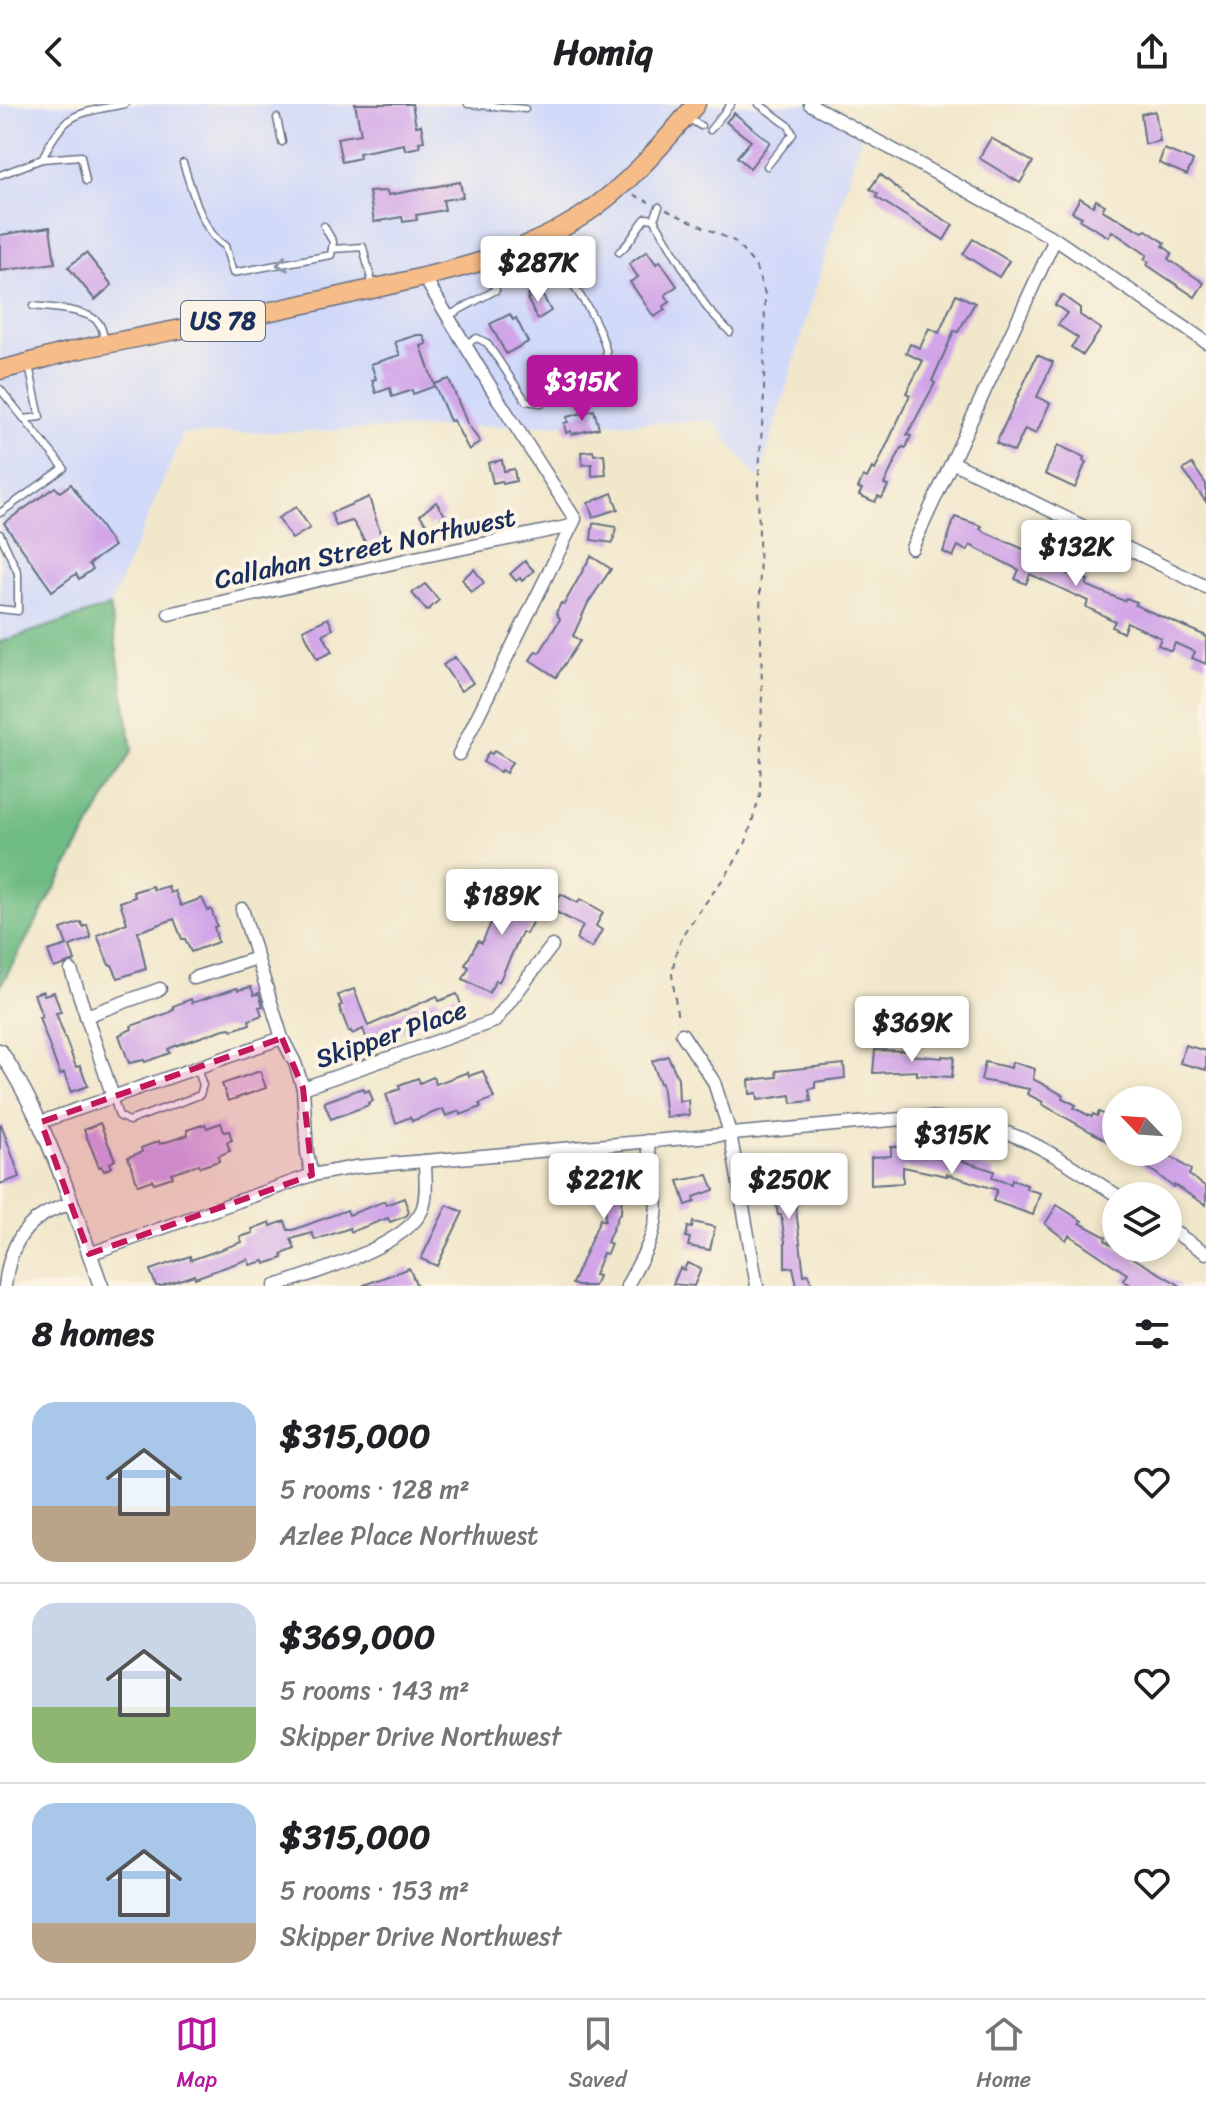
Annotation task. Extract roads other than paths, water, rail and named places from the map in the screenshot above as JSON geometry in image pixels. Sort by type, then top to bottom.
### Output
[{"type":"main road","name":"US 78","points":[[0,360],[106,345],[373,289],[481,261],[540,239],[580,217],[619,188],[694,116]]},
{"type":"main road","name":"US 78","points":[[0,370],[73,351]]},
{"type":"street","points":[[810,104],[1055,239],[1206,342]]},
{"type":"street","points":[[912,548],[1055,239]]},
{"type":"street","points":[[424,277],[575,519],[459,754]]},
{"type":"street","points":[[952,462],[1206,587]]},
{"type":"street","name":"Callahan Street Northwest","points":[[169,614],[571,526]]},
{"type":"street","name":"Skipper Place","points":[[242,909],[282,1038],[303,1088],[307,1153],[312,1175]]},
{"type":"street","name":"Skipper Place","points":[[303,1088],[495,1021],[552,946]]},
{"type":"street","points":[[194,978],[257,958]]},
{"type":"street","points":[[71,970],[113,1097]]},
{"type":"street","points":[[86,1016],[160,989]]},
{"type":"street","points":[[682,1034],[714,1082],[730,1133],[757,1286]]},
{"type":"street","points":[[41,1122],[282,1038]]},
{"type":"street","points":[[0,1051],[41,1122],[101,1286]]},
{"type":"street","points":[[89,1254],[312,1175],[356,1167],[925,1117],[963,1120],[1025,1138],[1102,1186]]},
{"type":"street","points":[[627,1286],[653,1233],[656,1217],[657,1201],[647,1141]]},
{"type":"street","points":[[275,1286],[314,1274],[391,1241],[413,1224],[423,1208],[425,1161]]},
{"type":"street","points":[[5,1286],[16,1244],[25,1229],[52,1208],[71,1204]]},
{"type":"street","points":[[1182,1237],[1206,1253]]},
{"type":"lane","points":[[42,159],[55,133],[78,113],[125,104]]},
{"type":"lane","points":[[469,104],[525,109]]},
{"type":"lane","points":[[710,130],[731,104]]},
{"type":"lane","points":[[759,104],[789,126],[793,134],[767,166]]},
{"type":"lane","points":[[277,118],[282,142]]},
{"type":"lane","points":[[0,175],[42,159],[81,156],[86,181]]},
{"type":"lane","points":[[183,163],[214,240],[225,246],[233,273],[363,247],[373,289]]},
{"type":"lane","points":[[654,219],[659,207]]},
{"type":"lane","points":[[619,252],[631,243],[634,232],[646,218],[654,219]]},
{"type":"lane","points":[[654,219],[707,308],[730,332]]},
{"type":"lane","points":[[324,226],[333,242],[331,252]]},
{"type":"lane","points":[[465,344],[477,338],[487,343],[526,401],[532,403],[541,403],[599,379],[607,352],[590,314],[540,239]]},
{"type":"lane","points":[[448,316],[496,290],[481,261]]},
{"type":"lane","points":[[33,306],[95,318],[106,345]]},
{"type":"lane","points":[[24,419],[40,417],[28,364]]},
{"type":"lane","points":[[0,389],[64,468],[0,513]]},
{"type":"lane","points":[[0,534],[18,573],[18,611],[0,609]]},
{"type":"lane","points":[[113,1097],[119,1116],[129,1121],[200,1095],[203,1085],[197,1068]]}]
